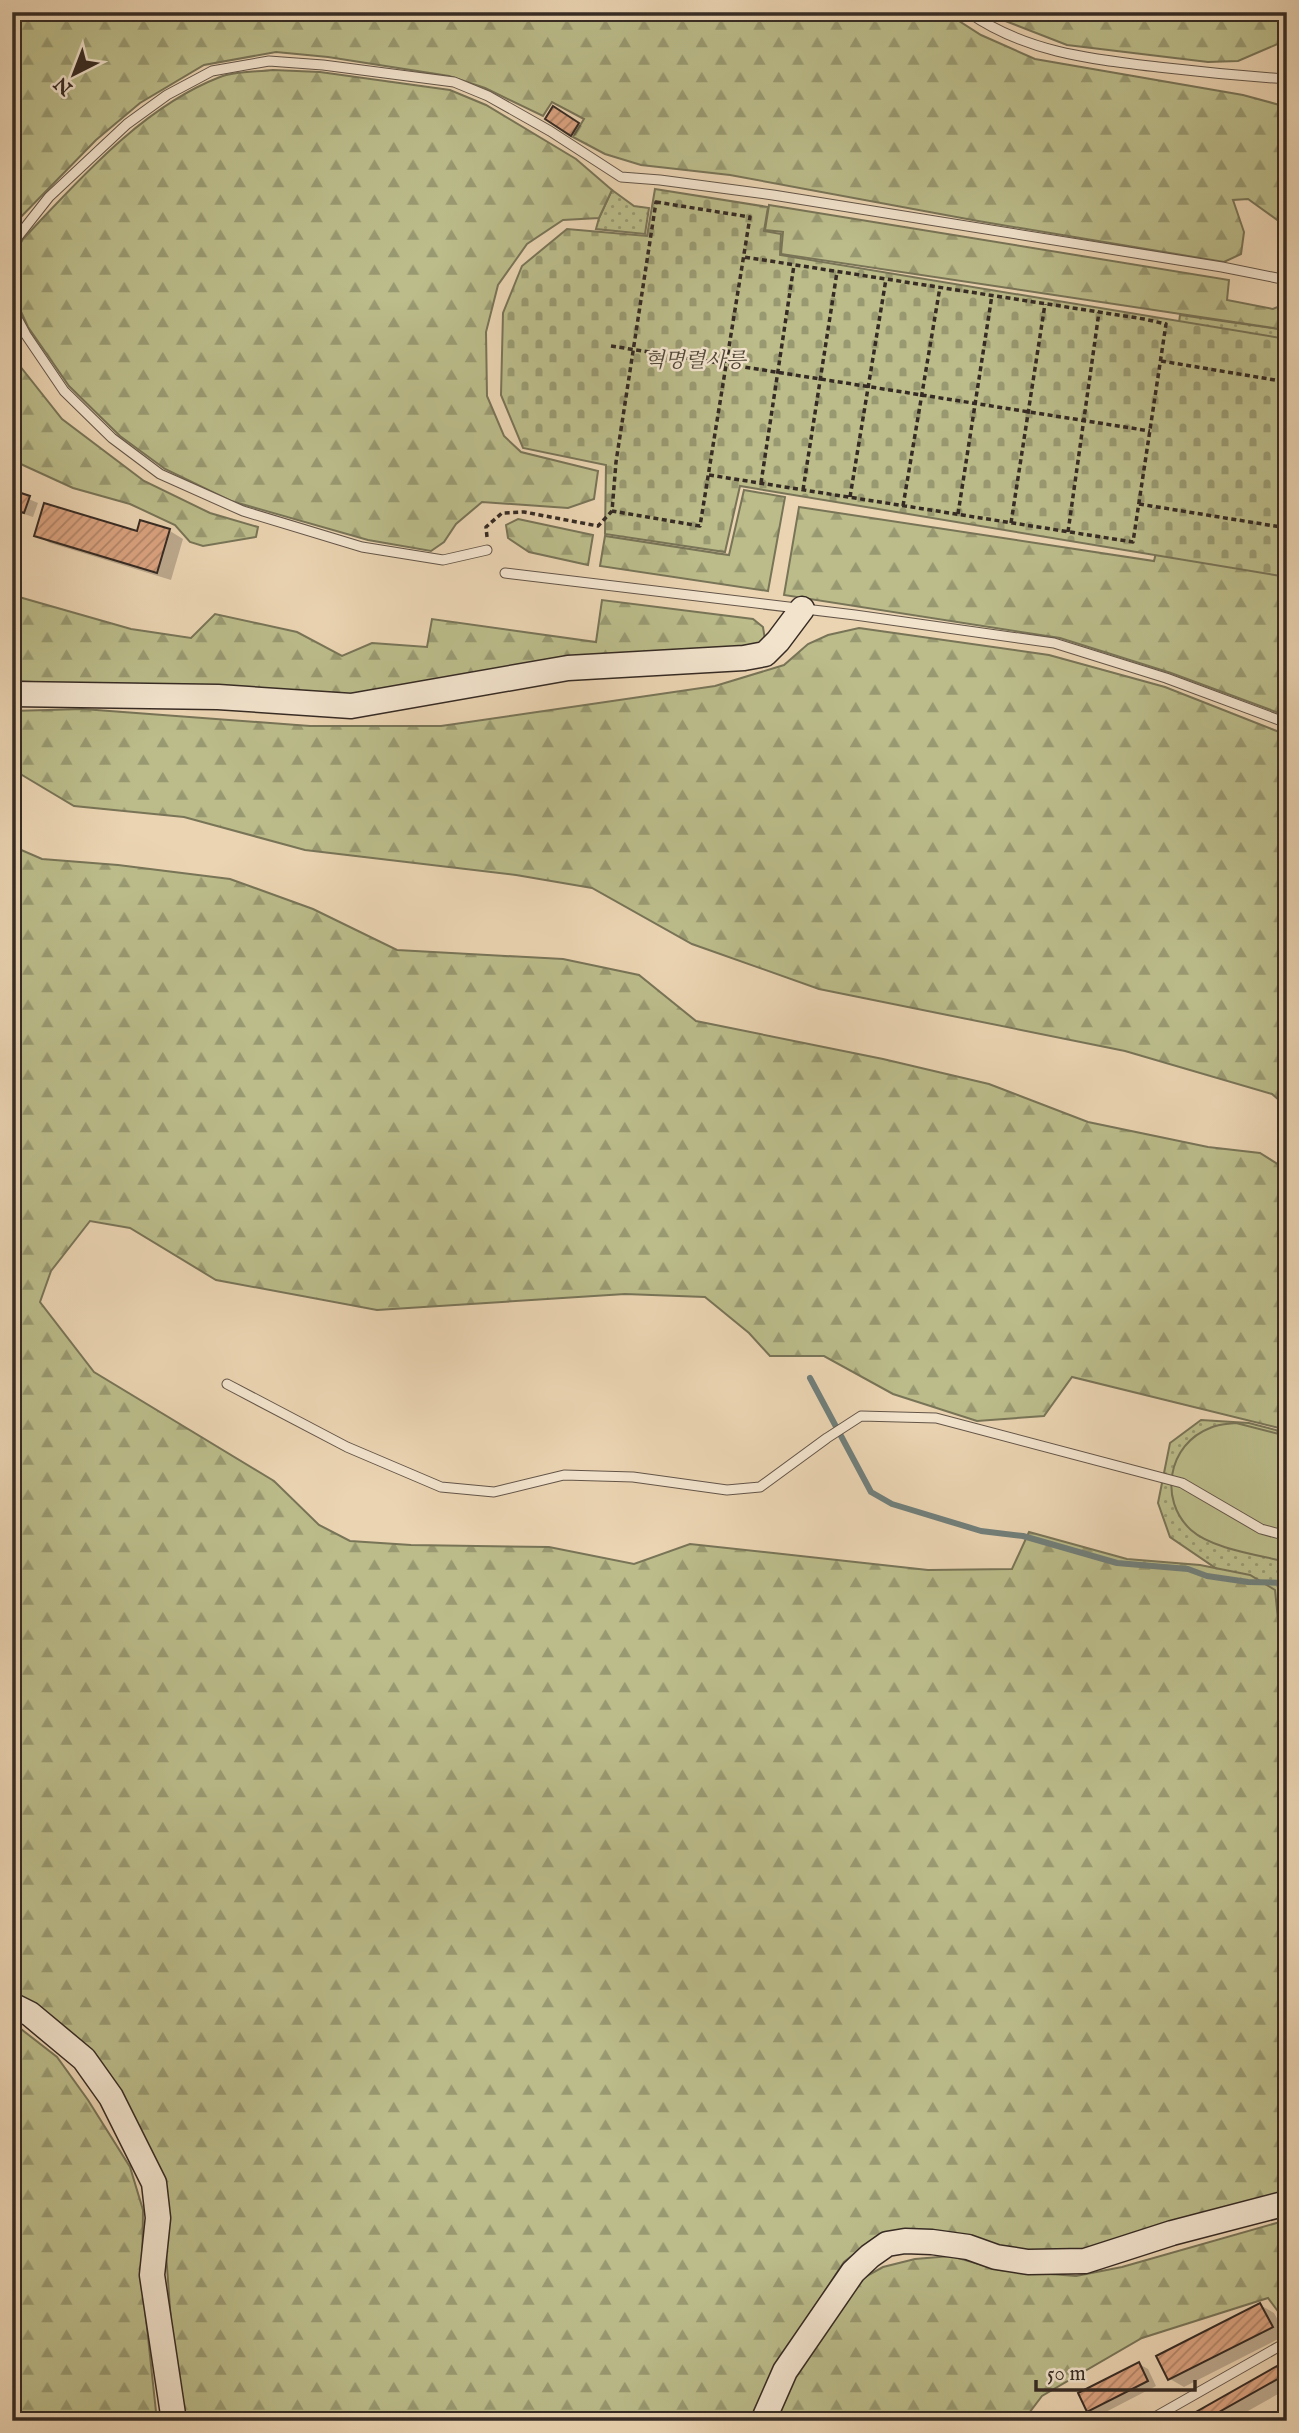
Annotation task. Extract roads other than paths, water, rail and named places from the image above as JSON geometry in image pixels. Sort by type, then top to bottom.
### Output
[{"type":"street","points":[[12,694],[218,697],[351,706],[568,668],[744,658],[765,654],[778,642],[802,609]]},
{"type":"street","points":[[12,2005],[30,2014],[84,2059],[111,2097],[155,2183],[158,2218],[152,2276],[174,2421]]},
{"type":"street","points":[[763,2421],[785,2371],[853,2272],[887,2244],[905,2241],[932,2242],[968,2247],[996,2257],[1028,2262],[1085,2262],[1172,2233],[1287,2203]]},
{"type":"lane","points":[[968,12],[1026,44],[1075,57],[1287,79]]},
{"type":"lane","points":[[12,244],[49,197],[127,124],[167,95],[212,71],[269,61],[323,65],[454,82],[488,96],[551,131],[621,177],[787,197],[1222,267],[1287,280]]},
{"type":"lane","points":[[12,309],[26,335],[64,391],[112,438],[160,474],[243,511],[362,547],[443,560],[487,550]]},
{"type":"lane","points":[[505,573],[1054,643],[1166,678],[1287,723]]},
{"type":"lane","points":[[227,1384],[347,1447],[441,1487],[494,1492],[564,1475],[633,1477],[727,1490],[760,1487],[861,1416],[936,1419],[1182,1483],[1261,1529],[1287,1536]]},
{"type":"lane","points":[[1148,2421],[1287,2342]]},
{"type":"waterway","points":[[810,1378],[871,1492],[892,1504],[981,1531],[1023,1536],[1117,1563],[1188,1569],[1207,1576],[1248,1582],[1287,1583]]},
{"type":"park label","name":"혁명렬사릉","points":[[695,361]]}]
